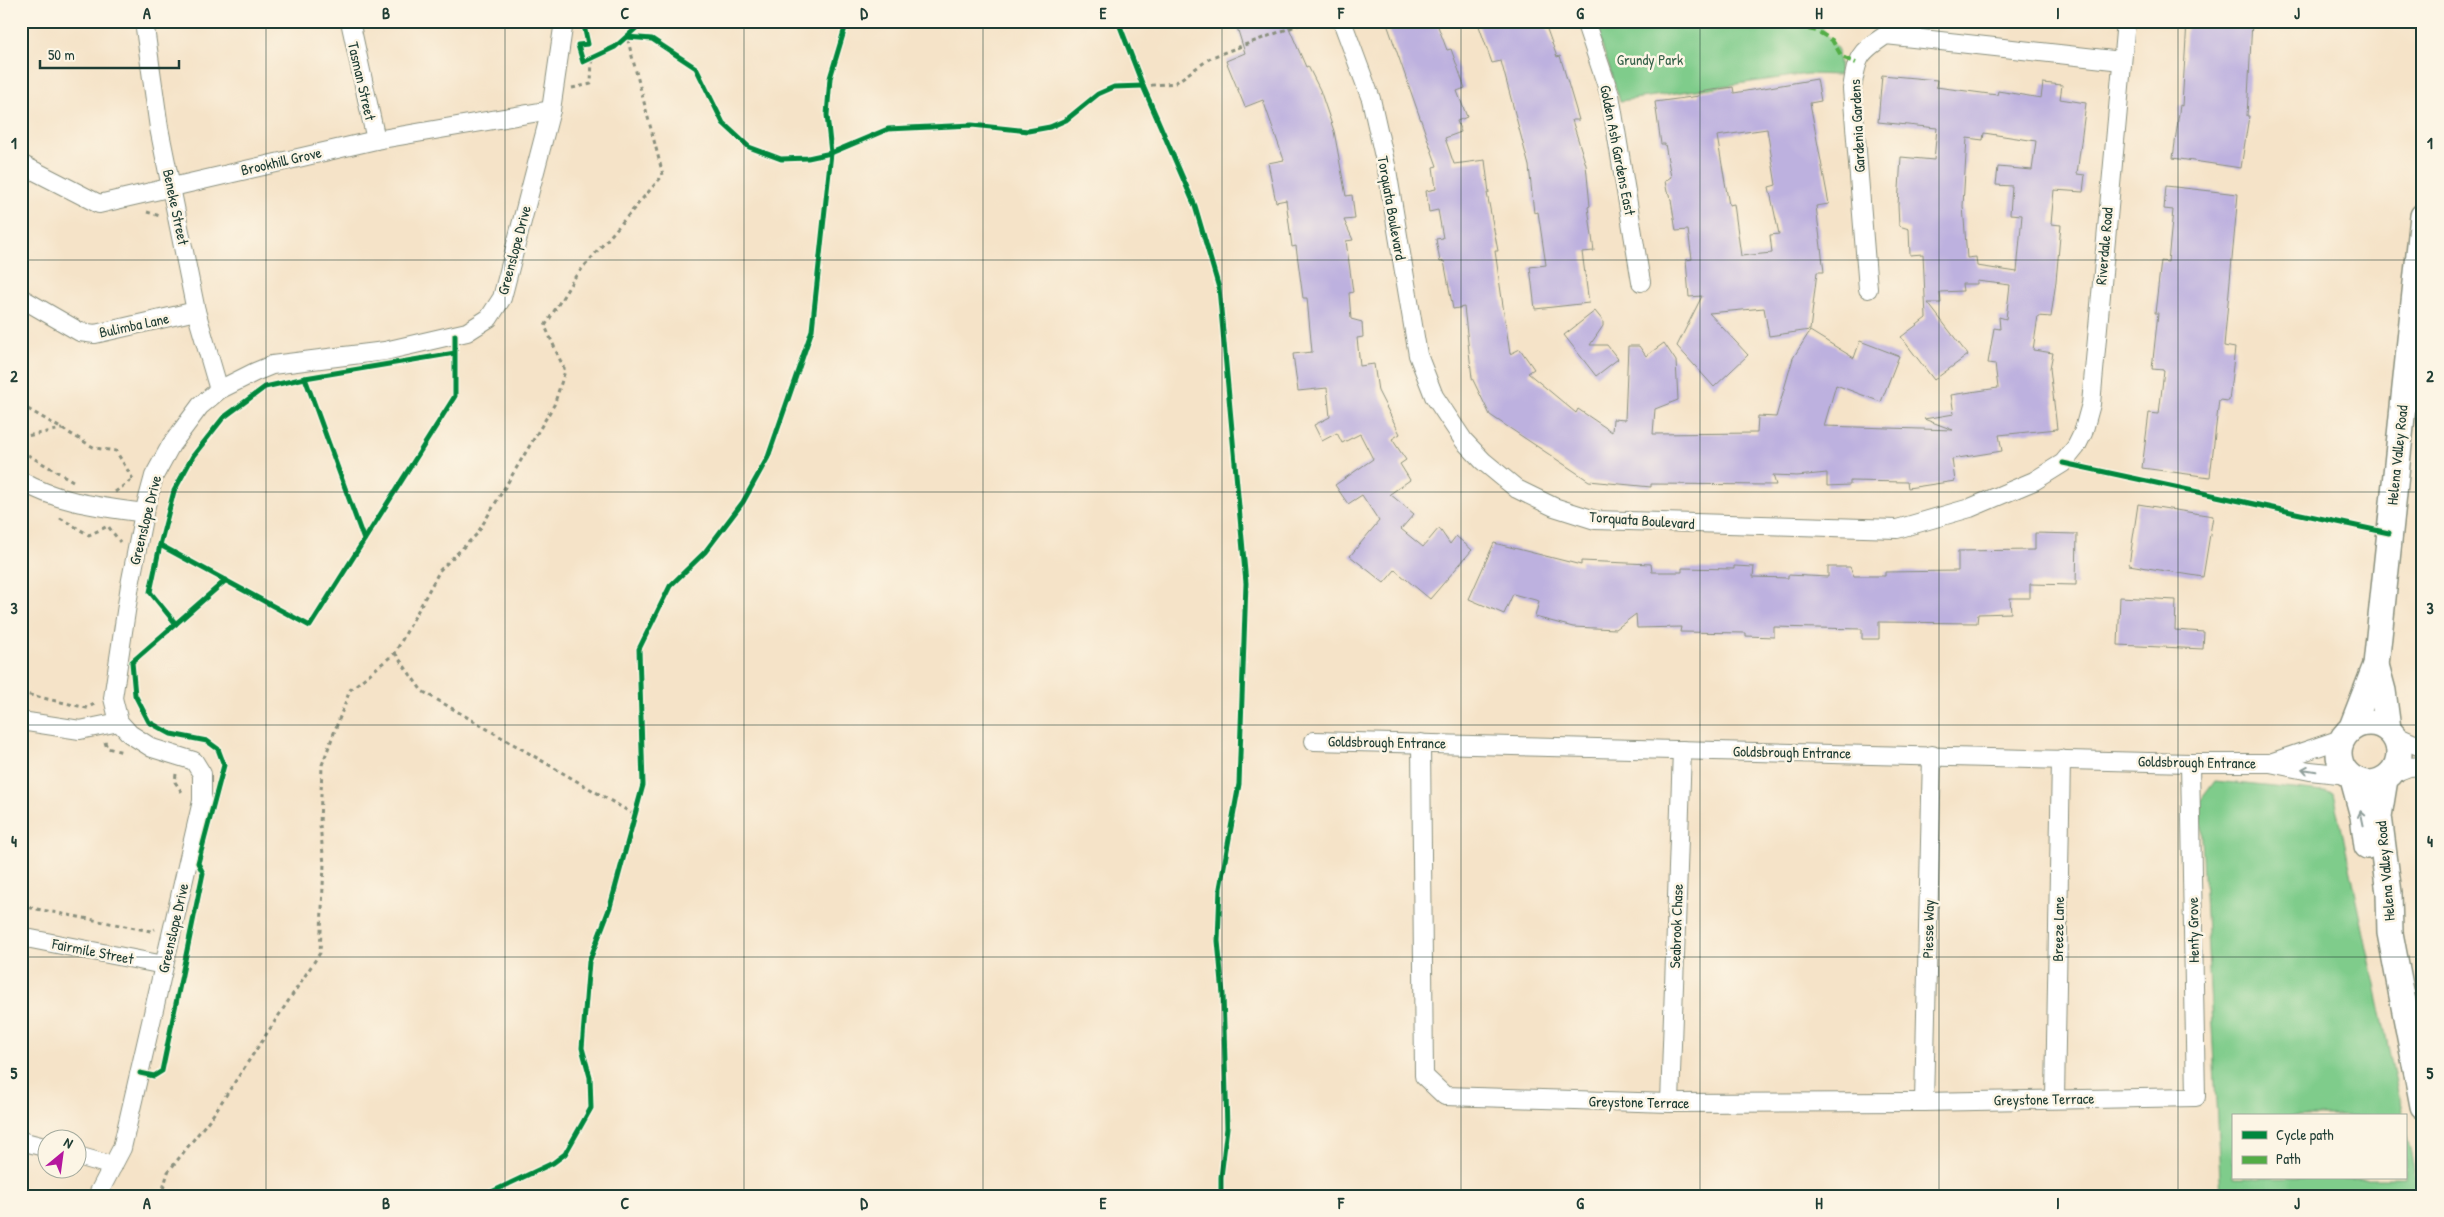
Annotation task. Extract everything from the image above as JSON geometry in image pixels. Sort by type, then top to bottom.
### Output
[{"type":"street","name":"Beneke Street","points":[[144,21],[159,128],[196,311],[219,390]]},
{"type":"street","name":"Tasman Street","points":[[350,21],[376,140]]},
{"type":"street","name":"Greenslope Drive","points":[[97,1196],[122,1148],[135,1099],[202,801],[202,774],[194,761],[152,748],[130,734],[119,722],[113,698],[130,584],[144,513],[154,476],[171,446],[200,406],[219,390],[272,365],[385,351],[467,332],[489,318],[502,298],[551,110],[564,21]]},
{"type":"street","name":"Torquata Boulevard","points":[[1342,21],[1371,99],[1387,170],[1418,355],[1434,396],[1464,441],[1483,461],[1517,489],[1554,507],[1595,520],[1897,529],[1970,508],[2034,481],[2063,463]]},
{"type":"street","name":"Golden Ash Gardens East","points":[[1584,21],[1610,95],[1641,282]]},
{"type":"street","name":"Riverdale Road","points":[[2063,463],[2076,447],[2083,433],[2091,404],[2126,21]]},
{"type":"street","name":"Gardenia Gardens","points":[[1868,289],[1852,89],[1856,64],[1865,48],[1886,35],[2122,61]]},
{"type":"street","name":"Brookhill Grove","points":[[21,164],[98,204],[376,140],[551,110]]},
{"type":"street","name":"Helena Valley Road","points":[[2346,733],[2376,665],[2423,216]]},
{"type":"street","name":"Bulimba Lane","points":[[21,298],[80,332],[95,334],[196,311]]},
{"type":"street","points":[[21,481],[57,497],[79,504],[144,513]]},
{"type":"street","name":"Helena Valley Road","points":[[2376,665],[2391,732]]},
{"type":"street","points":[[21,721],[80,730],[119,722]]},
{"type":"street","points":[[2423,748],[2370,722],[2346,733],[2339,758],[2350,777],[2369,783],[2409,767],[2423,766]]},
{"type":"street","points":[[2388,777],[2396,768],[2400,751],[2391,732]]},
{"type":"street","name":"Goldsbrough Entrance","points":[[2270,763],[2346,733]]},
{"type":"street","name":"Goldsbrough Entrance","points":[[1314,741],[1932,755],[2190,763],[2270,763],[2350,777]]},
{"type":"street","name":"Greystone Terrace","points":[[1421,743],[1424,1076],[1445,1096],[1670,1103],[1924,1102],[2055,1098],[2196,1097]]},
{"type":"street","name":"Seabrook Chase","points":[[1670,1103],[1682,750]]},
{"type":"street","name":"Piesse Way","points":[[1924,1102],[1932,755]]},
{"type":"street","name":"Breeze Lane","points":[[2055,1098],[2060,759]]},
{"type":"street","name":"Henty Grove","points":[[2190,763],[2196,1097]]},
{"type":"street","name":"Helena Valley Road","points":[[2350,777],[2363,816],[2376,898],[2390,933]]},
{"type":"street","name":"Helena Valley Road","points":[[2388,777],[2380,816],[2389,893],[2390,933],[2423,1106]]},
{"type":"street","name":"Fairmile Street","points":[[21,937],[164,965]]},
{"type":"street","points":[[21,1141],[38,1145]]},
{"type":"street","points":[[88,1159],[113,1166]]},
{"type":"path","points":[[1140,86],[1175,83],[1212,57],[1310,21]]},
{"type":"path","points":[[621,42],[633,32]]},
{"type":"path","points":[[627,37],[635,38]]},
{"type":"path","points":[[162,1196],[168,1172],[213,1115],[320,953],[324,864],[320,825],[322,765],[350,690],[395,653],[440,570],[476,534],[554,405],[565,371],[545,326],[575,277],[663,175],[627,37]]},
{"type":"path","points":[[583,62],[600,54]]},
{"type":"path","points":[[1140,77],[1140,86],[1147,95]]},
{"type":"path","points":[[142,193],[146,212],[163,217]]},
{"type":"path","points":[[21,405],[95,448],[116,451],[142,493],[149,495]]},
{"type":"path","points":[[21,437],[63,429]]},
{"type":"path","points":[[21,451],[79,485]]},
{"type":"path","points":[[108,496],[133,480],[138,472]]},
{"type":"path","points":[[55,515],[89,535],[108,526],[125,548]]},
{"type":"path","points":[[395,653],[422,691],[635,815]]},
{"type":"path","points":[[21,693],[87,708],[103,699]]},
{"type":"path","points":[[92,705],[107,748],[125,752]]},
{"type":"path","points":[[177,769],[175,782],[188,802]]},
{"type":"path","points":[[633,824],[637,808]]},
{"type":"path","points":[[21,906],[151,931],[158,928]]},
{"type":"green space","name":"Grundy Park","points":[[1594,21],[1817,21],[1838,50],[1840,75],[1807,74],[1620,101]]},
{"type":"green space","points":[[2215,781],[2334,793],[2403,1114],[2232,1114],[2232,1180],[2406,1180],[2406,1132],[2420,1196],[2221,1196],[2200,801]]},
{"type":"building","points":[[1235,21],[1286,21],[1306,67],[1308,66],[1320,90],[1334,131],[1346,196],[1352,195],[1355,219],[1344,220],[1353,240],[1346,241],[1353,292],[1349,293],[1351,319],[1362,322],[1363,337],[1357,338],[1360,366],[1374,364],[1378,391],[1400,434],[1392,439],[1406,460],[1400,464],[1410,480],[1390,494],[1414,514],[1401,529],[1423,547],[1439,528],[1450,544],[1456,536],[1472,550],[1430,599],[1395,570],[1384,583],[1350,556],[1379,521],[1362,495],[1348,504],[1335,485],[1373,459],[1360,434],[1342,443],[1337,433],[1322,441],[1314,425],[1330,417],[1327,388],[1298,391],[1293,354],[1312,352],[1307,298],[1303,298],[1296,246],[1292,247],[1286,200],[1276,202],[1268,163],[1284,160],[1263,100],[1245,107],[1226,61],[1245,53]]},
{"type":"building","points":[[1386,21],[1436,21],[1447,50],[1451,49],[1465,88],[1457,91],[1467,117],[1457,121],[1461,132],[1445,138],[1454,164],[1485,160],[1489,193],[1487,193],[1498,251],[1495,251],[1510,354],[1520,349],[1534,369],[1528,373],[1576,413],[1578,409],[1612,432],[1613,419],[1625,420],[1628,346],[1639,346],[1646,356],[1664,343],[1676,361],[1678,400],[1655,409],[1653,434],[1757,433],[1758,416],[1776,417],[1793,358],[1810,331],[1854,358],[1860,341],[1899,356],[1881,402],[1836,385],[1824,426],[1953,430],[1924,419],[1954,414],[1951,395],[1998,388],[1995,364],[1988,363],[1994,328],[2000,329],[1999,317],[2006,319],[2010,285],[1977,281],[1977,284],[1962,284],[1963,291],[1940,292],[1941,303],[1928,303],[1968,355],[1934,380],[1901,337],[1926,318],[1923,254],[1910,255],[1909,229],[1899,226],[1898,205],[1901,157],[1934,160],[1937,128],[1878,122],[1882,75],[1937,80],[1936,87],[1997,95],[1998,91],[2041,98],[2043,83],[2062,85],[2060,99],[2086,103],[2077,174],[2085,175],[2083,192],[2054,190],[2051,224],[2061,225],[2056,281],[2051,317],[2038,316],[2033,350],[2053,353],[2050,368],[2057,429],[1999,435],[2002,451],[1952,459],[1955,481],[1908,488],[1907,482],[1850,481],[1850,485],[1827,486],[1827,473],[1797,476],[1773,475],[1776,485],[1651,484],[1651,487],[1589,481],[1490,415],[1472,378],[1464,307],[1453,309],[1444,261],[1440,262],[1436,239],[1443,238],[1438,210],[1429,212],[1426,191],[1436,189],[1433,167],[1437,166]],"holes":[[[1984,133],[2036,141],[2032,170],[1998,167],[1996,185],[2012,186],[2010,214],[2022,215],[2017,272],[1977,266],[1976,257],[1967,258],[1963,206],[1967,138],[1983,140]]]},
{"type":"building","points":[[1492,21],[1544,21],[1557,57],[1560,56],[1579,120],[1572,120],[1586,165],[1590,206],[1588,207],[1594,251],[1582,252],[1589,303],[1535,309],[1530,267],[1546,265],[1538,212],[1534,213],[1529,166],[1501,61],[1492,63],[1479,26]]},
{"type":"building","points":[[2187,21],[2252,21],[2247,116],[2249,116],[2241,168],[2173,158],[2180,105],[2182,106]]},
{"type":"building","points":[[1817,79],[1821,101],[1810,103],[1829,204],[1816,206],[1824,272],[1817,272],[1810,330],[1769,336],[1764,308],[1709,313],[1748,355],[1714,387],[1677,346],[1702,296],[1689,297],[1686,260],[1692,259],[1688,230],[1676,231],[1670,194],[1667,192],[1665,181],[1671,177],[1665,144],[1661,144],[1655,102],[1699,96],[1698,92],[1733,87],[1734,93]],"holes":[[[1767,129],[1776,185],[1769,187],[1779,234],[1770,235],[1772,253],[1741,256],[1734,204],[1729,205],[1717,136]]]},
{"type":"building","points":[[2166,186],[2238,194],[2224,346],[2235,348],[2229,401],[2219,400],[2210,477],[2142,468],[2149,413],[2159,414],[2164,370],[2152,369],[2158,313],[2155,313],[2161,261],[2168,262],[2173,210],[2164,209]]},
{"type":"building","points":[[1595,311],[1603,321],[1603,326],[1590,345],[1607,345],[1618,359],[1596,376],[1564,335]]},
{"type":"building","points":[[2138,504],[2213,516],[2203,577],[2129,565]]},
{"type":"building","points":[[2035,533],[2077,534],[2076,585],[2030,584],[2030,598],[2010,598],[2011,613],[1978,614],[1977,623],[1879,622],[1879,639],[1862,639],[1862,629],[1774,627],[1774,637],[1746,636],[1746,633],[1680,632],[1681,627],[1637,628],[1636,614],[1616,629],[1573,627],[1535,617],[1539,601],[1513,594],[1504,614],[1469,599],[1494,543],[1581,565],[1581,561],[1651,564],[1652,572],[1682,572],[1682,568],[1734,569],[1734,566],[1754,567],[1753,577],[1788,578],[1788,575],[1828,577],[1828,567],[1850,567],[1854,576],[1885,576],[1885,572],[1958,571],[1958,551],[2035,550]]},
{"type":"building","points":[[2120,597],[2176,600],[2175,630],[2204,632],[2203,649],[2118,645]]},
{"type":"marked path","points":[[1773,21],[1817,31],[1832,40],[1842,57],[1856,63]]},
{"type":"cycle path","points":[[583,21],[588,44],[578,45],[583,62],[615,47],[644,21]]},
{"type":"cycle path","points":[[483,1196],[553,1163],[565,1154],[591,1108],[590,1077],[582,1048],[589,962],[610,907],[643,785],[639,649],[670,586],[705,552],[743,502],[768,457],[812,330],[831,153],[827,115],[830,78],[847,21]]},
{"type":"cycle path","points":[[1118,21],[1143,86],[1195,206],[1219,288],[1246,583],[1239,784],[1220,888],[1218,941],[1223,994],[1227,1128],[1221,1177],[1221,1196]]},
{"type":"cycle path","points":[[627,37],[652,39],[696,68],[723,123],[749,147],[781,159],[808,158],[831,153],[888,129],[972,125],[1028,131],[1050,127],[1066,120],[1098,94],[1114,87],[1143,86]]},
{"type":"cycle path","points":[[455,335],[455,396],[310,626],[160,545],[174,491],[193,456],[223,418],[265,387],[305,378],[455,353]]},
{"type":"cycle path","points":[[305,378],[364,540]]},
{"type":"cycle path","points":[[2063,463],[2389,533]]},
{"type":"cycle path","points":[[160,545],[150,592],[176,624]]},
{"type":"cycle path","points":[[140,1073],[154,1076],[162,1071],[203,873],[198,863],[224,765],[218,749],[207,741],[171,734],[149,722],[135,695],[132,662],[226,580]]}]
